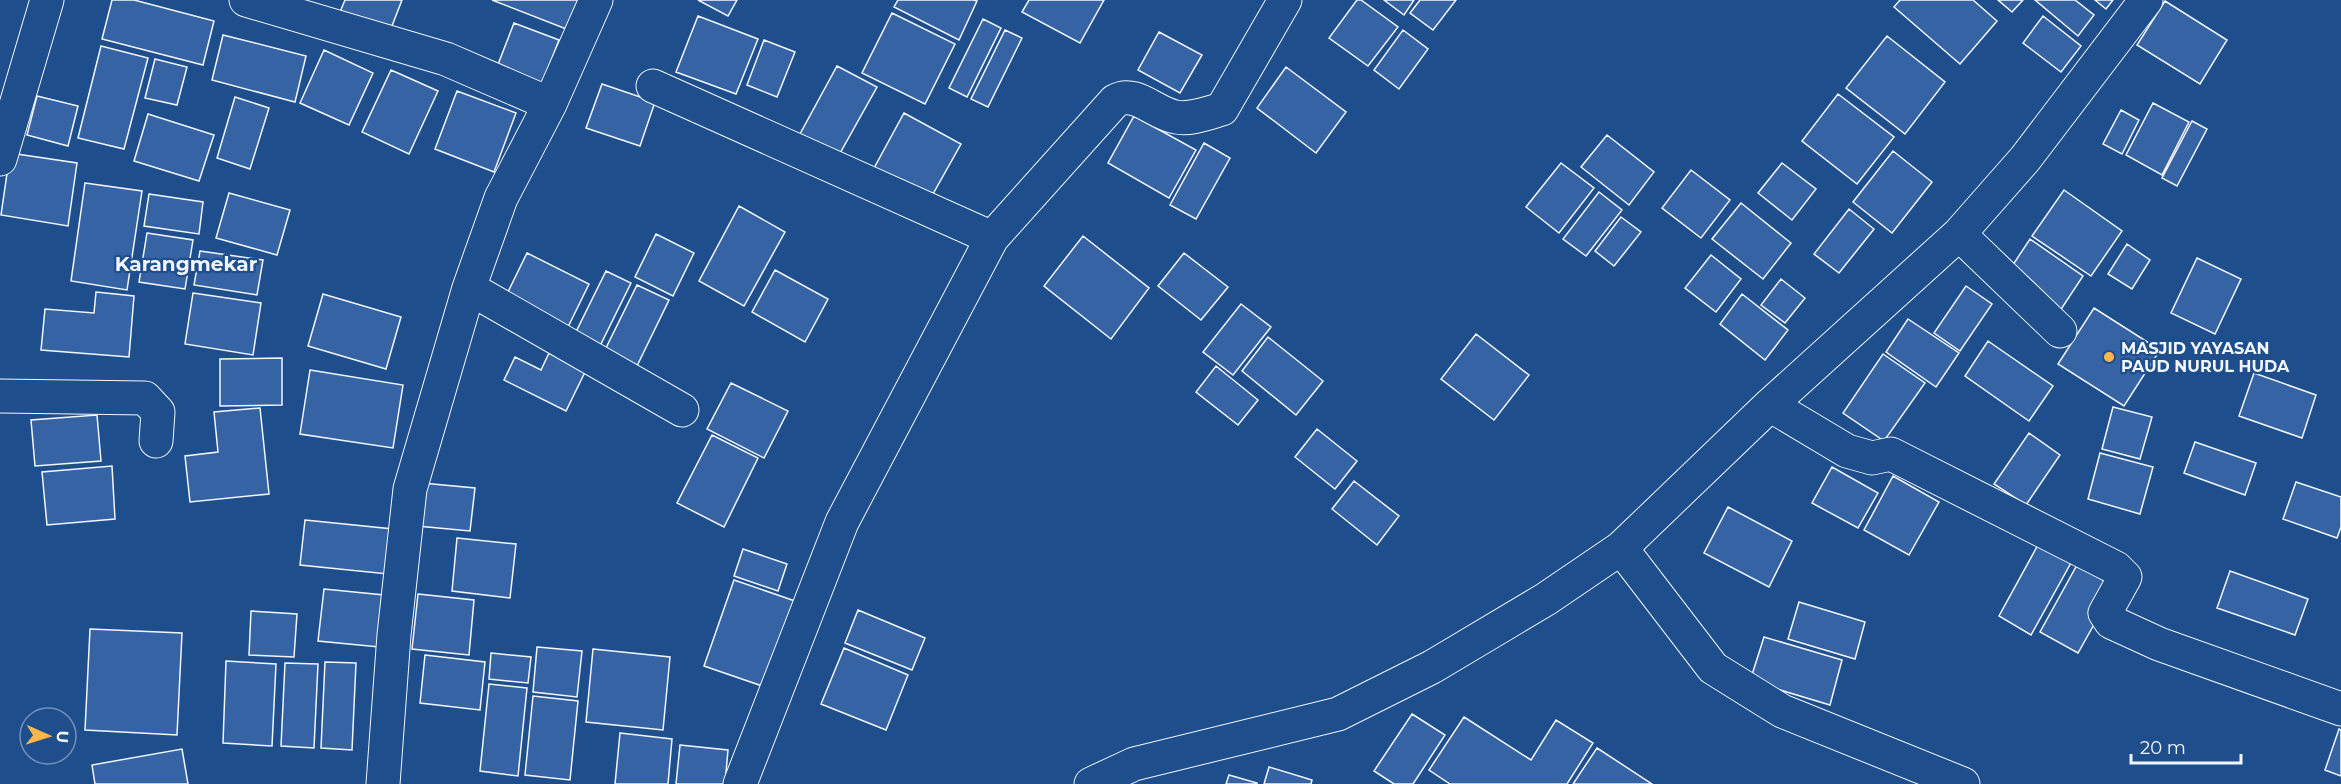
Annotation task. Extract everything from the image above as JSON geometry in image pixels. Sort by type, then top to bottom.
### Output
[{"type":"street","points":[[0,159],[47,0]]},
{"type":"street","points":[[246,0],[446,59],[550,104]]},
{"type":"street","points":[[383,784],[388,741],[394,635],[410,489],[469,288],[501,198],[550,104],[596,0]]},
{"type":"street","points":[[740,784],[842,522],[992,238],[1115,101],[1121,98],[1132,98],[1175,117],[1202,115],[1222,109],[1285,0]]},
{"type":"street","points":[[1091,784],[1134,764],[1338,714],[1432,667],[1546,599],[1621,548],[1770,405],[1959,234],[2025,159],[2146,0]]},
{"type":"street","points":[[653,86],[992,238]]},
{"type":"street","points":[[1959,234],[2060,331]]},
{"type":"street","points":[[469,288],[682,410]]},
{"type":"street","points":[[0,396],[145,398],[158,412],[156,441]]},
{"type":"street","points":[[1770,405],[1846,451],[1872,458],[1891,454],[2116,567],[2125,576],[2106,613],[2110,622],[2159,644],[2341,709]]},
{"type":"street","points":[[1621,548],[1713,668],[1782,711],[1963,784]]},
{"type":"building","points":[[112,0],[134,0],[214,21],[203,65],[102,39]]},
{"type":"building","points":[[345,0],[402,0],[390,31],[340,12]]},
{"type":"building","points":[[492,0],[587,0],[574,32]]},
{"type":"building","points":[[698,0],[737,0],[728,16]]},
{"type":"building","points":[[898,0],[977,1],[959,40],[894,7]]},
{"type":"building","points":[[1029,0],[1104,0],[1080,43],[1022,12]]},
{"type":"building","points":[[1357,0],[1361,0],[1398,27],[1368,66],[1329,38]]},
{"type":"building","points":[[1384,0],[1414,0],[1404,15]]},
{"type":"building","points":[[1420,0],[1456,0],[1433,30],[1410,13]]},
{"type":"building","points":[[1900,0],[1973,0],[1997,21],[1960,64],[1894,7]]},
{"type":"building","points":[[1998,0],[2023,0],[2012,12]]},
{"type":"building","points":[[2035,0],[2075,0],[2094,15],[2078,36]]},
{"type":"building","points":[[2095,0],[2113,0],[2106,9]]},
{"type":"building","points":[[2165,1],[2227,40],[2200,84],[2137,45]]},
{"type":"building","points":[[892,13],[955,44],[925,104],[862,73]]},
{"type":"building","points":[[698,16],[758,39],[736,94],[676,72]]},
{"type":"building","points":[[2043,16],[2081,46],[2061,72],[2023,43]]},
{"type":"building","points":[[983,19],[1001,28],[967,97],[949,88]]},
{"type":"building","points":[[514,23],[559,40],[542,84],[497,67]]},
{"type":"building","points":[[1005,30],[1022,38],[988,107],[971,99]]},
{"type":"building","points":[[1403,30],[1428,49],[1399,89],[1374,70]]},
{"type":"building","points":[[1159,32],[1202,55],[1180,93],[1138,70]]},
{"type":"building","points":[[223,35],[306,56],[295,102],[212,80]]},
{"type":"building","points":[[1887,36],[1945,82],[1905,134],[1846,88]]},
{"type":"building","points":[[764,40],[795,52],[777,97],[747,85]]},
{"type":"building","points":[[101,46],[148,58],[124,149],[78,138]]},
{"type":"building","points":[[324,50],[373,73],[349,125],[300,103]]},
{"type":"building","points":[[155,59],[187,67],[177,105],[145,98]]},
{"type":"building","points":[[837,66],[877,87],[839,155],[800,134]]},
{"type":"building","points":[[1286,67],[1346,112],[1316,153],[1257,108]]},
{"type":"building","points":[[391,70],[438,91],[409,154],[362,132]]},
{"type":"building","points":[[602,84],[655,102],[640,146],[586,128]]},
{"type":"building","points":[[457,91],[516,113],[494,172],[435,149]]},
{"type":"building","points":[[1838,94],[1894,137],[1857,184],[1802,141]]},
{"type":"building","points":[[37,96],[78,106],[68,146],[27,135]]},
{"type":"building","points":[[235,97],[269,108],[250,169],[217,158]]},
{"type":"building","points":[[2153,103],[2189,122],[2162,175],[2126,155]]},
{"type":"building","points":[[2121,110],[2139,120],[2122,154],[2103,144]]},
{"type":"building","points":[[904,113],[961,144],[929,201],[873,170]]},
{"type":"building","points":[[148,114],[214,135],[199,181],[134,161]]},
{"type":"building","points":[[1134,116],[1196,150],[1169,198],[1108,163]]},
{"type":"building","points":[[2192,121],[2207,129],[2177,186],[2162,178]]},
{"type":"building","points":[[1607,135],[1654,172],[1629,205],[1581,167]]},
{"type":"building","points":[[1204,143],[1230,158],[1196,219],[1170,205]]},
{"type":"building","points":[[1893,151],[1932,182],[1892,233],[1853,202]]},
{"type":"building","points":[[10,153],[77,163],[68,226],[1,215]]},
{"type":"building","points":[[1561,163],[1594,188],[1559,233],[1526,207]]},
{"type":"building","points":[[1782,163],[1816,189],[1792,220],[1758,193]]},
{"type":"building","points":[[1691,170],[1730,200],[1701,238],[1662,208]]},
{"type":"building","points":[[85,183],[142,191],[127,290],[71,281]]},
{"type":"building","points":[[2064,190],[2122,231],[2091,276],[2032,236]]},
{"type":"building","points":[[1599,192],[1622,210],[1586,256],[1563,239]]},
{"type":"building","points":[[229,193],[290,210],[277,255],[216,238]]},
{"type":"building","points":[[149,194],[203,202],[199,234],[144,226]]},
{"type":"building","points":[[1741,203],[1791,243],[1763,279],[1712,239]]},
{"type":"building","points":[[739,206],[785,232],[744,306],[699,281]]},
{"type":"building","points":[[1849,209],[1874,229],[1839,273],[1814,254]]},
{"type":"building","points":[[1621,217],[1641,232],[1614,266],[1595,251]]},
{"type":"building","points":[[147,233],[193,240],[185,289],[139,282]]},
{"type":"building","points":[[656,234],[694,253],[673,296],[635,277]]},
{"type":"building","points":[[1083,236],[1149,288],[1111,339],[1044,286]]},
{"type":"building","points":[[2030,239],[2083,276],[2052,323],[1999,286]]},
{"type":"building","points":[[2127,244],[2150,260],[2132,289],[2108,274]]},
{"type":"building","points":[[200,251],[263,260],[257,295],[194,285]]},
{"type":"building","points":[[527,253],[589,284],[568,327],[506,296]]},
{"type":"building","points":[[1184,253],[1228,287],[1201,320],[1158,286]]},
{"type":"building","points":[[1711,255],[1741,279],[1716,312],[1685,288]]},
{"type":"building","points":[[2197,258],[2241,279],[2215,334],[2171,313]]},
{"type":"building","points":[[775,270],[828,299],[805,342],[752,312]]},
{"type":"building","points":[[606,271],[631,283],[596,354],[571,342]]},
{"type":"building","points":[[1781,279],[1805,298],[1785,323],[1761,305]]},
{"type":"building","points":[[637,285],[669,300],[635,370],[603,354]]},
{"type":"building","points":[[1966,286],[1992,304],[1960,351],[1934,333]]},
{"type":"building","points":[[96,292],[134,296],[129,357],[41,350],[45,309],[94,313]]},
{"type":"building","points":[[193,293],[261,303],[253,355],[185,344]]},
{"type":"building","points":[[323,294],[401,317],[386,369],[308,346]]},
{"type":"building","points":[[1742,294],[1788,330],[1765,360],[1720,324]]},
{"type":"building","points":[[1241,304],[1271,327],[1233,375],[1203,352]]},
{"type":"building","name":"MASJID YAYASAN PAUD NURUL HUDA","points":[[2094,308],[2160,350],[2124,406],[2058,364]]},
{"type":"building","points":[[1908,319],[1959,353],[1936,387],[1886,352]]},
{"type":"building","points":[[1476,334],[1529,375],[1494,420],[1441,379]]},
{"type":"building","points":[[1268,337],[1323,381],[1296,415],[1242,371]]},
{"type":"building","points":[[1988,341],[2053,386],[2029,421],[1965,376]]},
{"type":"building","points":[[549,353],[585,372],[566,411],[504,380],[515,357],[541,370]]},
{"type":"building","points":[[1883,354],[1925,383],[1884,441],[1843,413]]},
{"type":"building","points":[[282,358],[282,405],[220,406],[220,359]]},
{"type":"building","points":[[1216,366],[1258,400],[1238,425],[1196,392]]},
{"type":"building","points":[[310,370],[403,385],[393,448],[300,434]]},
{"type":"building","points":[[2254,373],[2316,395],[2302,438],[2239,416]]},
{"type":"building","points":[[731,383],[788,411],[764,458],[707,429]]},
{"type":"building","points":[[2113,407],[2152,417],[2140,459],[2102,449]]},
{"type":"building","points":[[260,408],[269,494],[190,502],[185,456],[218,452],[214,412]]},
{"type":"building","points":[[97,415],[101,461],[35,466],[31,420]]},
{"type":"building","points":[[1317,429],[1357,461],[1335,489],[1295,457]]},
{"type":"building","points":[[2029,433],[2060,455],[2026,505],[1994,484]]},
{"type":"building","points":[[712,435],[758,458],[724,527],[677,503]]},
{"type":"building","points":[[2195,442],[2256,463],[2245,495],[2184,473]]},
{"type":"building","points":[[2100,453],[2153,467],[2140,514],[2088,499]]},
{"type":"building","points":[[112,466],[115,519],[47,525],[42,472]]},
{"type":"building","points":[[1832,467],[1878,493],[1858,528],[1812,503]]},
{"type":"building","points":[[1893,476],[1939,502],[1909,555],[1864,530]]},
{"type":"building","points":[[1354,481],[1399,516],[1377,545],[1332,509]]},
{"type":"building","points":[[2296,482],[2341,497],[2341,527],[2337,538],[2283,519]]},
{"type":"building","points":[[422,483],[475,488],[470,531],[417,526]]},
{"type":"building","points":[[1728,507],[1792,541],[1769,587],[1704,553]]},
{"type":"building","points":[[305,520],[393,529],[388,574],[300,565]]},
{"type":"building","points":[[457,538],[516,544],[510,598],[452,591]]},
{"type":"building","points":[[2039,543],[2072,561],[2031,635],[1999,616]]},
{"type":"building","points":[[743,549],[787,564],[778,591],[734,576]]},
{"type":"building","points":[[2077,565],[2115,587],[2078,653],[2040,632]]},
{"type":"building","points":[[2230,571],[2308,599],[2295,635],[2217,608]]},
{"type":"building","points":[[734,580],[795,601],[765,687],[704,666]]},
{"type":"building","points":[[324,589],[384,595],[379,647],[318,641]]},
{"type":"building","points":[[418,594],[474,600],[469,655],[412,649]]},
{"type":"building","points":[[1799,602],[1865,622],[1855,659],[1788,639]]},
{"type":"building","points":[[858,610],[925,638],[912,670],[845,643]]},
{"type":"building","points":[[251,611],[297,614],[294,657],[249,655]]},
{"type":"building","points":[[90,629],[182,633],[177,735],[85,730]]},
{"type":"building","points":[[1764,637],[1842,660],[1830,705],[1750,681]]},
{"type":"building","points":[[537,647],[582,651],[577,697],[533,692]]},
{"type":"building","points":[[844,648],[908,675],[886,730],[821,704]]},
{"type":"building","points":[[593,649],[670,657],[663,730],[586,722]]},
{"type":"building","points":[[491,653],[531,657],[528,683],[489,679]]},
{"type":"building","points":[[425,655],[485,662],[480,710],[420,703]]},
{"type":"building","points":[[226,661],[276,664],[272,746],[223,743]]},
{"type":"building","points":[[325,662],[356,663],[352,750],[321,748]]},
{"type":"building","points":[[285,663],[318,664],[314,748],[281,746]]},
{"type":"building","points":[[489,684],[527,688],[518,776],[480,771]]},
{"type":"building","points":[[533,696],[578,701],[570,780],[525,775]]},
{"type":"building","points":[[1412,714],[1445,735],[1413,784],[1394,784],[1374,771]]},
{"type":"building","points":[[1464,717],[1531,760],[1556,720],[1593,743],[1567,784],[1450,784],[1429,770]]},
{"type":"building","points":[[2339,729],[2341,730],[2341,776],[2325,770]]},
{"type":"building","points":[[620,733],[672,739],[668,784],[615,784]]},
{"type":"building","points":[[680,745],[728,750],[725,784],[676,784]]},
{"type":"building","points":[[1597,748],[1652,784],[1573,784]]},
{"type":"building","points":[[182,749],[188,784],[95,784],[92,765]]},
{"type":"building","points":[[1269,767],[1312,780],[1311,784],[1264,784]]},
{"type":"building","points":[[1229,775],[1257,783],[1257,784],[1226,784]]},
{"type":"place","name":"MASJID YAYASAN PAUD NURUL HUDA","points":[[2109,357]]},
{"type":"district","name":"Karangmekar","points":[[186,264]]}]
